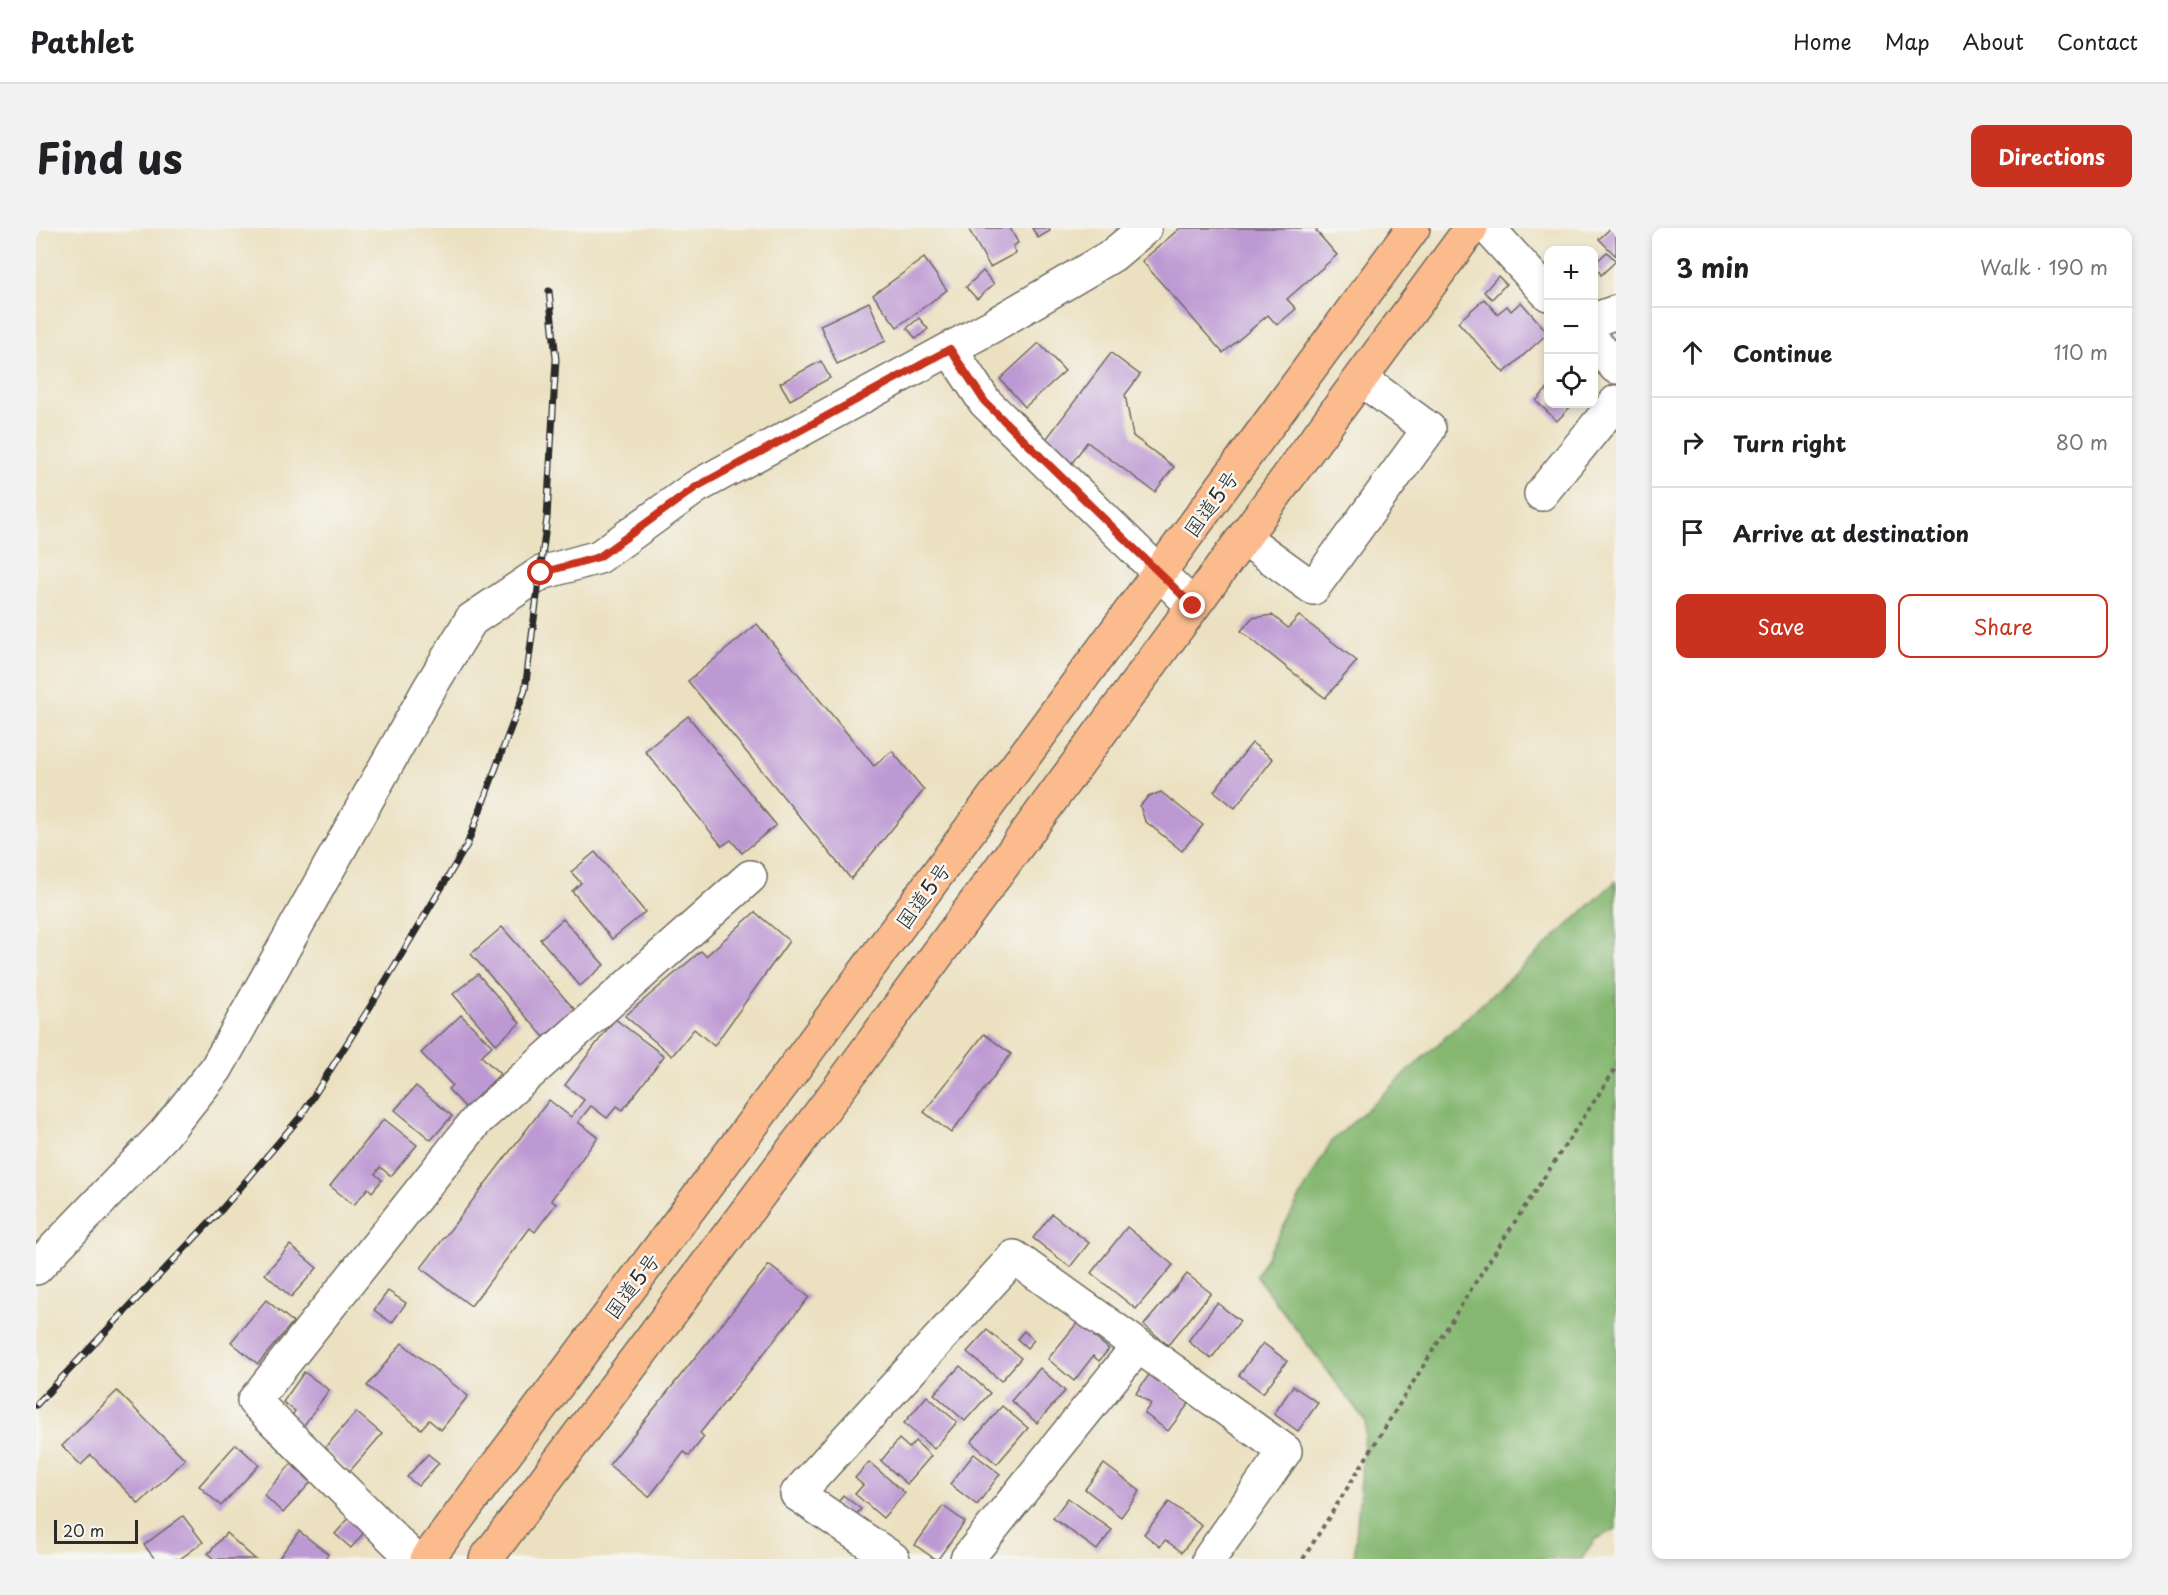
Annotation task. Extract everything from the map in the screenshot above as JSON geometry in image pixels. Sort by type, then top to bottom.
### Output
[{"type":"highway","name":"国道5号","points":[[427,1559],[801,1059],[1413,228]]},
{"type":"highway","points":[[486,1559],[840,1088],[1471,228]]},
{"type":"street","points":[[36,1268],[164,1134],[216,1069],[429,689],[471,620],[541,573],[599,557],[696,487],[950,349],[1113,255],[1145,228]]},
{"type":"street","points":[[1488,228],[1544,290]]},
{"type":"street","points":[[1598,318],[1616,312]]},
{"type":"street","points":[[1598,348],[1616,367]]},
{"type":"street","points":[[950,349],[985,402],[1160,571],[1193,606]]},
{"type":"street","points":[[1244,538],[1313,588],[1320,579],[1429,429],[1360,379]]},
{"type":"street","points":[[1541,494],[1616,402]]},
{"type":"street","points":[[414,1559],[254,1401],[477,1120],[750,877]]},
{"type":"street","points":[[893,1559],[796,1494],[1014,1257],[1286,1450],[1209,1559]]},
{"type":"street","points":[[967,1559],[1138,1346]]},
{"type":"path","points":[[1303,1559],[1480,1275],[1616,1068]]},
{"type":"green space","points":[[1616,881],[1616,1529],[1594,1540],[1582,1559],[1354,1559],[1366,1422],[1256,1276],[1331,1142]]},
{"type":"building","points":[[968,228],[1010,228],[1018,243],[1013,246],[1016,253],[990,267]]},
{"type":"building","points":[[1032,228],[1049,228],[1050,231],[1038,238]]},
{"type":"building","points":[[1180,228],[1320,228],[1316,231],[1337,255],[1287,299],[1296,309],[1277,325],[1268,315],[1223,353],[1142,261]]},
{"type":"building","points":[[1611,228],[1616,228],[1616,256],[1599,239]]},
{"type":"building","points":[[1607,252],[1616,261],[1601,275],[1598,270],[1598,260]]},
{"type":"building","points":[[924,258],[947,290],[897,327],[873,295]]},
{"type":"building","points":[[983,271],[994,284],[977,299],[966,287]]},
{"type":"building","points":[[1498,276],[1506,284],[1492,299],[1484,292]]},
{"type":"building","points":[[1484,299],[1497,314],[1507,306],[1511,311],[1521,302],[1544,328],[1544,337],[1504,373],[1458,322]]},
{"type":"building","points":[[869,302],[886,341],[837,364],[820,325]]},
{"type":"building","points":[[919,318],[928,329],[916,339],[907,328]]},
{"type":"building","points":[[1039,343],[1065,371],[1025,407],[1000,379]]},
{"type":"building","points":[[1111,353],[1140,375],[1125,395],[1133,436],[1174,467],[1155,492],[1087,442],[1072,463],[1044,442]]},
{"type":"building","points":[[821,361],[830,378],[790,400],[780,383]]},
{"type":"building","points":[[1544,392],[1544,408],[1569,408],[1557,421],[1536,401]]},
{"type":"building","points":[[1272,615],[1288,628],[1299,616],[1357,661],[1325,698],[1241,631],[1252,618]]},
{"type":"building","points":[[757,624],[874,766],[892,751],[924,790],[851,879],[688,681]]},
{"type":"building","points":[[688,716],[776,825],[742,853],[731,840],[722,846],[645,751]]},
{"type":"building","points":[[1252,743],[1273,759],[1235,808],[1214,791]]},
{"type":"building","points":[[1161,792],[1203,825],[1182,851],[1145,821],[1140,806],[1148,797]]},
{"type":"building","points":[[595,852],[645,912],[612,939],[572,891],[581,883],[571,872]]},
{"type":"building","points":[[755,912],[789,941],[714,1046],[694,1029],[672,1056],[625,1016],[701,951],[706,956]]},
{"type":"building","points":[[563,919],[604,965],[580,986],[540,939]]},
{"type":"building","points":[[502,927],[575,1010],[544,1037],[471,954]]},
{"type":"building","points":[[478,974],[520,1023],[496,1044],[453,994]]},
{"type":"building","points":[[461,1015],[492,1046],[481,1056],[500,1074],[466,1108],[448,1089],[452,1085],[421,1053]]},
{"type":"building","points":[[615,1019],[664,1056],[623,1110],[617,1106],[607,1118],[591,1106],[578,1122],[598,1137],[551,1200],[556,1204],[535,1232],[530,1228],[471,1306],[421,1268],[549,1100],[571,1117],[584,1100],[565,1085]]},
{"type":"building","points":[[984,1034],[1011,1054],[951,1133],[924,1112]]},
{"type":"building","points":[[416,1086],[452,1116],[431,1140],[395,1110]]},
{"type":"building","points":[[384,1119],[417,1145],[391,1176],[380,1167],[375,1174],[382,1180],[372,1192],[368,1188],[354,1205],[330,1186]]},
{"type":"building","points":[[1052,1214],[1089,1243],[1070,1267],[1033,1238]]},
{"type":"building","points":[[1127,1227],[1173,1265],[1136,1309],[1091,1273]]},
{"type":"building","points":[[290,1245],[317,1268],[291,1297],[265,1274]]},
{"type":"building","points":[[769,1265],[809,1297],[700,1433],[704,1437],[689,1456],[684,1452],[649,1497],[609,1465]]},
{"type":"building","points":[[1187,1274],[1211,1293],[1168,1345],[1144,1325]]},
{"type":"building","points":[[388,1291],[406,1303],[392,1323],[374,1310]]},
{"type":"building","points":[[266,1300],[293,1322],[258,1364],[231,1342]]},
{"type":"building","points":[[1217,1303],[1240,1321],[1211,1359],[1188,1341]]},
{"type":"building","points":[[1082,1317],[1099,1331],[1094,1337],[1109,1349],[1099,1361],[1093,1356],[1074,1381],[1048,1359]]},
{"type":"building","points":[[987,1330],[1021,1358],[1001,1381],[967,1352]]},
{"type":"building","points":[[1024,1331],[1034,1340],[1027,1348],[1017,1339]]},
{"type":"building","points":[[402,1343],[468,1396],[441,1430],[429,1420],[421,1429],[367,1386]]},
{"type":"building","points":[[1263,1343],[1287,1361],[1263,1393],[1239,1375]]},
{"type":"building","points":[[960,1366],[990,1393],[965,1421],[934,1394]]},
{"type":"building","points":[[1040,1368],[1065,1391],[1037,1423],[1011,1401]]},
{"type":"building","points":[[304,1372],[329,1390],[302,1428],[290,1419],[295,1411],[283,1402]]},
{"type":"building","points":[[1151,1372],[1190,1402],[1168,1431],[1144,1413],[1151,1404],[1136,1393]]},
{"type":"building","points":[[1293,1386],[1318,1403],[1298,1431],[1274,1414]]},
{"type":"building","points":[[117,1391],[185,1459],[139,1504],[91,1455],[81,1465],[62,1446]]},
{"type":"building","points":[[927,1396],[957,1422],[934,1449],[904,1423]]},
{"type":"building","points":[[1002,1406],[1028,1428],[997,1464],[971,1442]]},
{"type":"building","points":[[356,1412],[382,1434],[350,1471],[324,1449]]},
{"type":"building","points":[[899,1439],[909,1448],[915,1441],[931,1456],[907,1484],[881,1461]]},
{"type":"building","points":[[236,1444],[259,1465],[221,1506],[199,1486]]},
{"type":"building","points":[[428,1454],[439,1463],[418,1486],[407,1477]]},
{"type":"building","points":[[974,1454],[1000,1474],[977,1505],[950,1484]]},
{"type":"building","points":[[869,1462],[905,1493],[883,1518],[855,1494],[863,1485],[855,1478]]},
{"type":"building","points":[[291,1464],[311,1482],[283,1513],[264,1495]]},
{"type":"building","points":[[1104,1464],[1140,1491],[1121,1517],[1085,1489]]},
{"type":"building","points":[[843,1495],[861,1509],[854,1517],[837,1504]]},
{"type":"building","points":[[1068,1498],[1112,1530],[1097,1550],[1053,1518]]},
{"type":"building","points":[[1169,1502],[1202,1526],[1182,1552],[1165,1540],[1160,1547],[1144,1534]]},
{"type":"building","points":[[943,1506],[965,1522],[938,1559],[935,1559],[915,1545]]},
{"type":"building","points":[[183,1516],[203,1542],[180,1559],[155,1559],[144,1545]]},
{"type":"building","points":[[350,1517],[366,1530],[351,1548],[335,1534]]},
{"type":"building","points":[[299,1531],[328,1554],[325,1559],[278,1559]]},
{"type":"building","points":[[226,1533],[255,1559],[214,1559],[208,1554]]},
{"type":"railway","points":[[36,1405],[223,1208],[301,1116],[370,1007],[467,845],[525,690],[547,518],[556,359],[549,291]]},
{"type":"route","points":[[541,573],[599,557],[696,487],[950,349],[985,402],[1160,571],[1193,606]]}]
